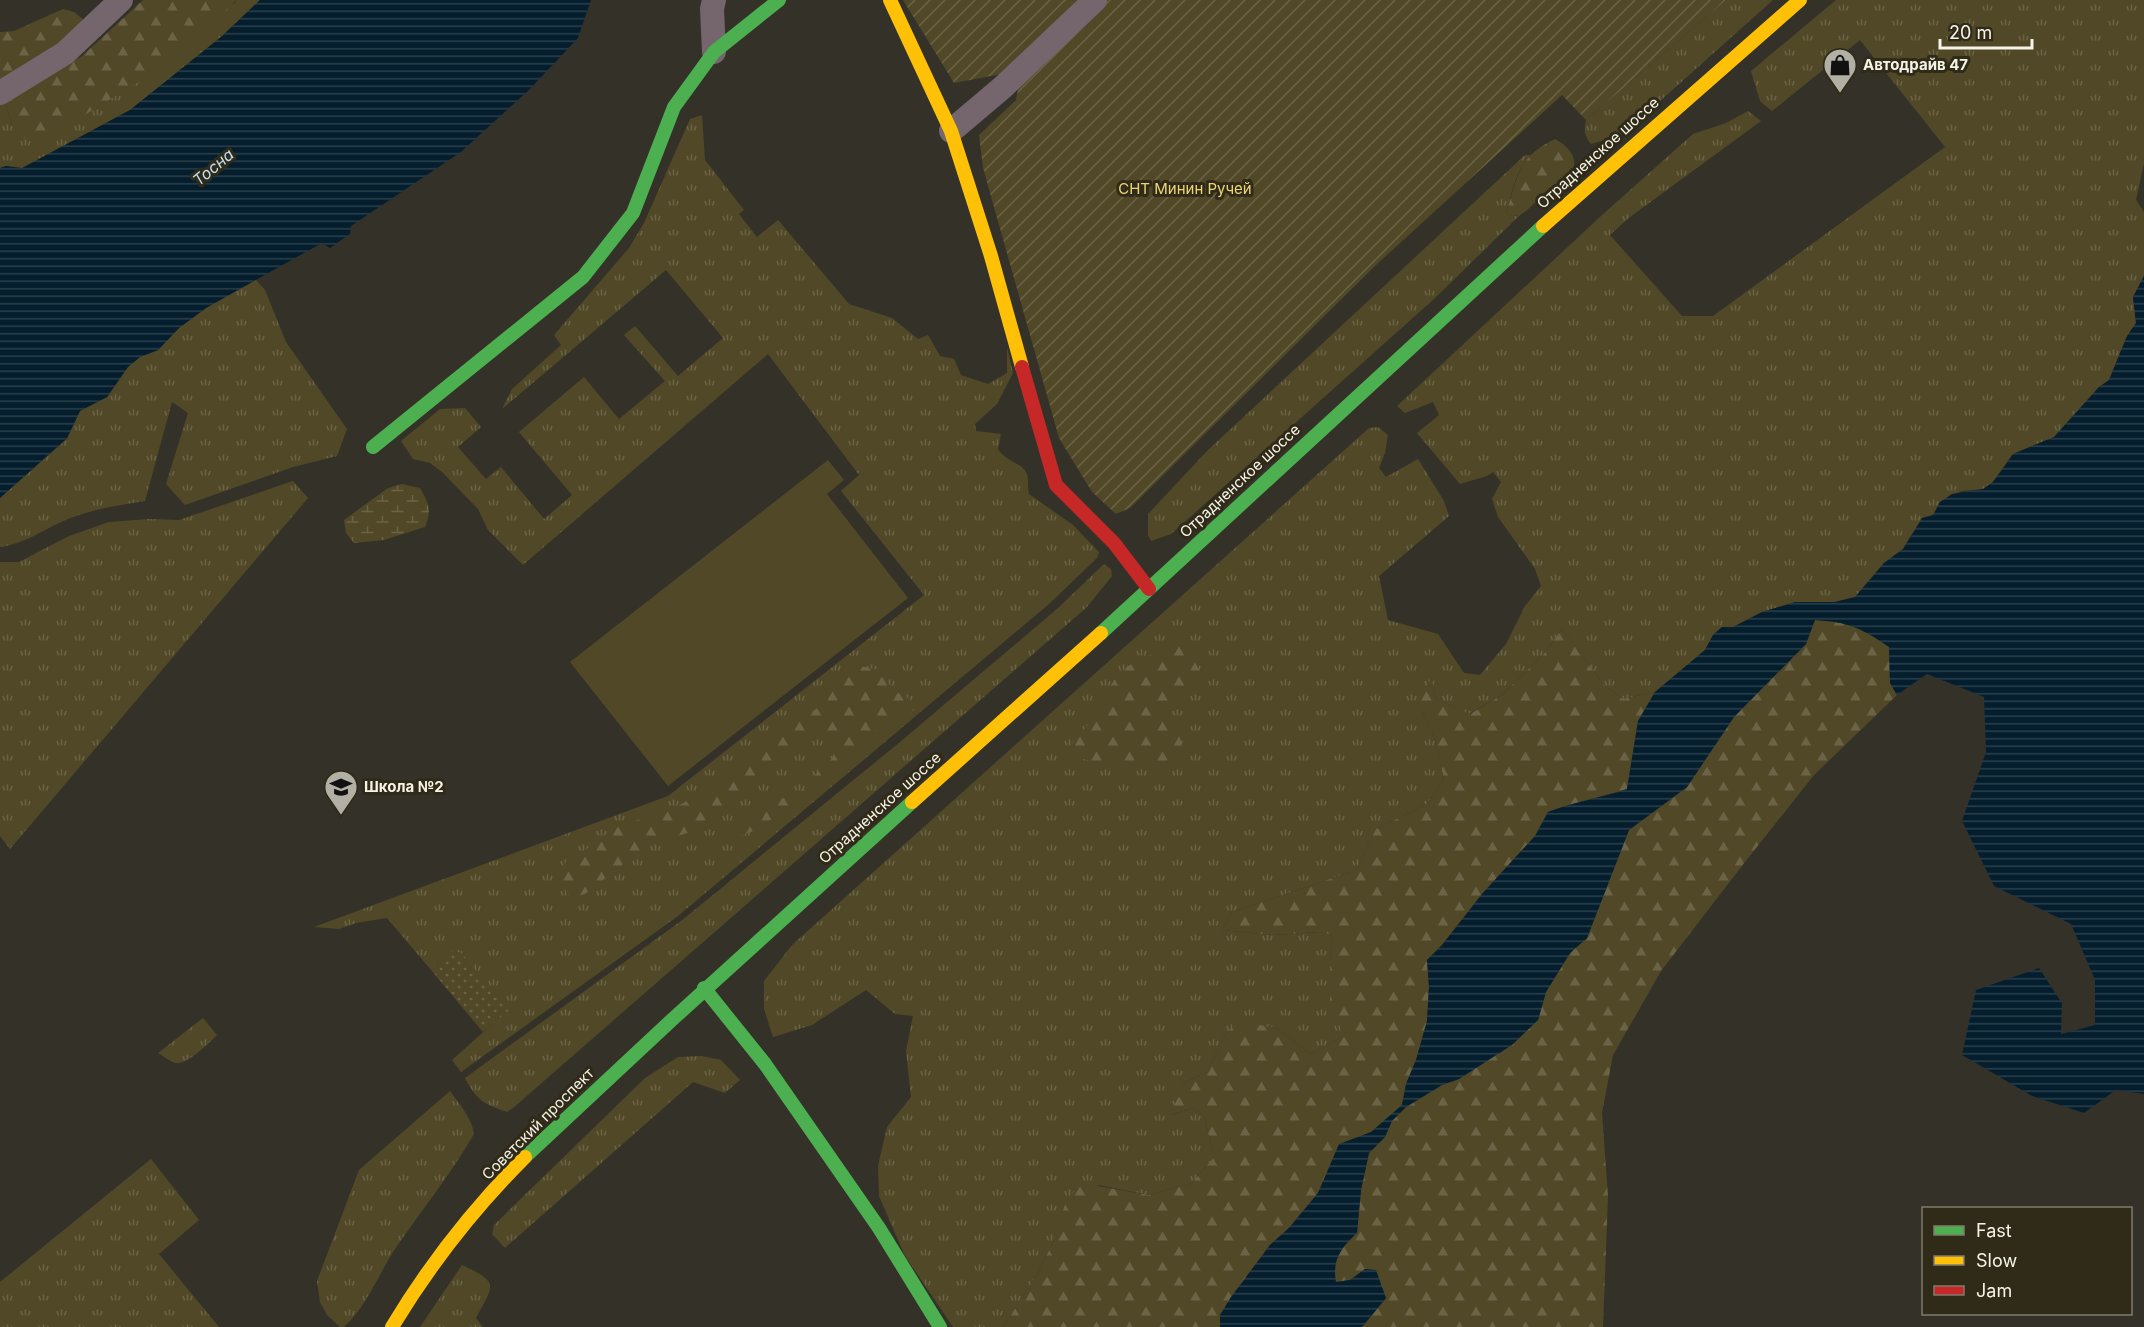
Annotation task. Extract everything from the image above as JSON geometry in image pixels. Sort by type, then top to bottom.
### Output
[{"type":"main road","points":[[373,447],[583,277],[633,213],[674,107],[714,52],[779,0]]},
{"type":"main road","points":[[890,0],[951,131],[991,256],[1056,485],[1114,543],[1149,589]]},
{"type":"main road","name":"Отрадненское шоссе","points":[[704,988],[1149,589],[1605,167],[1800,0]]},
{"type":"main road","points":[[704,988],[765,1064],[873,1219],[940,1327]]},
{"type":"main road","name":"Советский проспект","points":[[392,1327],[419,1283],[458,1231],[523,1157],[704,988]]},
{"type":"street","points":[[0,93],[65,52],[121,0]]},
{"type":"street","points":[[714,0],[712,9],[714,52]]},
{"type":"street","points":[[951,131],[1004,87],[1095,0]]},
{"type":"green space","points":[[143,0],[237,0],[165,66],[68,125],[24,138],[12,125],[5,102],[82,56]]},
{"type":"green space","points":[[237,0],[260,0],[221,37],[130,110],[22,169],[6,166],[0,168],[0,105],[5,102],[12,125]]},
{"type":"green space","name":"СНТ Минин Ручей","points":[[903,0],[1726,0],[1586,120],[1562,95],[1376,265],[1130,508],[1116,514],[1092,492],[1059,438],[983,168],[979,135],[1016,100],[1019,84],[1007,73],[954,83]]},
{"type":"green space","points":[[1726,0],[1773,0],[1622,135],[1591,144],[1585,133],[1586,120]]},
{"type":"green space","points":[[1836,0],[2144,0],[2144,163],[2136,200],[2144,212],[2144,276],[2133,297],[2136,323],[2127,336],[2109,380],[2099,387],[2054,437],[2013,454],[1993,482],[1983,489],[1961,491],[1940,502],[1933,515],[1911,535],[1903,549],[1884,563],[1855,597],[1835,602],[1795,602],[1762,612],[1733,627],[1722,627],[1713,635],[1705,650],[1655,692],[1623,699],[1605,686],[1562,629],[1543,655],[1503,694],[1469,714],[1436,699],[1431,679],[1421,709],[1433,733],[1444,779],[1427,804],[1376,829],[1356,870],[1232,912],[1222,930],[1273,935],[1320,932],[1333,935],[1330,962],[1345,1035],[1311,1054],[1276,1028],[1237,1022],[1225,1035],[1207,1072],[1185,1082],[1171,1115],[1193,1108],[1204,1116],[1214,1157],[1192,1183],[1149,1195],[1098,1185],[1054,1240],[1037,1275],[1003,1327],[953,1327],[905,1256],[879,1196],[878,1166],[887,1127],[911,1097],[906,1051],[913,1016],[895,1014],[866,990],[812,1025],[773,1037],[764,1009],[764,981],[792,945],[1369,428],[1378,427],[1388,435],[1385,453],[1379,468],[1386,477],[1418,459],[1444,501],[1449,516],[1379,576],[1388,620],[1438,634],[1464,673],[1480,675],[1506,644],[1525,606],[1541,586],[1535,569],[1498,517],[1492,499],[1501,482],[1493,472],[1460,484],[1417,433],[1439,415],[1433,402],[1405,413],[1397,406],[1601,216],[1693,134],[1726,123],[1748,111],[1761,121],[1630,217],[1610,235],[1682,316],[1713,316],[1945,147],[1860,40],[1772,111],[1760,101],[1751,71]]},
{"type":"green space","points":[[63,9],[74,12],[85,21],[59,43],[0,84],[0,32],[14,31]]},
{"type":"green space","points":[[702,115],[705,160],[744,210],[739,214],[757,237],[778,220],[849,304],[892,318],[918,339],[928,335],[940,356],[954,359],[961,375],[988,384],[1007,373],[1007,347],[1013,373],[997,404],[975,424],[976,431],[1001,434],[998,449],[1025,470],[1028,477],[1029,494],[1073,525],[1099,552],[1097,558],[1049,604],[678,916],[461,1072],[452,1060],[508,1010],[457,949],[431,970],[387,918],[356,923],[339,929],[314,927],[668,796],[924,595],[841,491],[859,475],[768,354],[523,565],[488,530],[478,509],[442,472],[430,463],[413,459],[401,441],[440,409],[465,408],[481,427],[458,447],[486,479],[501,467],[544,519],[572,495],[519,432],[584,377],[619,419],[665,381],[624,335],[635,326],[678,376],[723,338],[666,270],[502,409],[512,389],[561,345],[554,335],[629,248],[644,223],[690,119]]},
{"type":"green space","points":[[1555,139],[1569,150],[1574,167],[1527,210],[1520,215],[1512,216],[1506,212],[1521,169],[1533,153]]},
{"type":"green space","points":[[1525,155],[1530,155],[1518,175],[1506,212],[1512,216],[1520,215],[1434,299],[1171,534],[1151,541],[1148,535],[1148,514],[1208,450]]},
{"type":"green space","points":[[255,279],[265,290],[286,342],[347,429],[337,456],[293,467],[185,505],[166,484],[188,413],[172,402],[145,501],[77,516],[27,539],[0,547],[0,498],[67,439],[80,411],[107,397],[128,367],[140,357],[158,350],[179,328],[206,308]]},
{"type":"green space","points":[[828,460],[844,480],[827,494],[908,598],[668,786],[570,662]]},
{"type":"green space","points":[[293,481],[308,498],[10,849],[0,836],[0,562],[19,562],[69,536],[109,522],[149,519],[179,520]]},
{"type":"green space","points":[[402,484],[420,488],[429,511],[425,527],[384,540],[354,543],[346,533],[344,520],[388,488]]},
{"type":"green space","points":[[1104,564],[1111,569],[1112,576],[1087,607],[513,1108],[507,1112],[492,1107],[473,1092],[465,1078],[681,921],[900,742],[1057,609]]},
{"type":"green space","points":[[1814,620],[1837,622],[1854,627],[1889,647],[1890,683],[1897,695],[1814,775],[1745,862],[1661,971],[1613,1055],[1602,1113],[1608,1196],[1603,1327],[1362,1327],[1386,1298],[1365,1269],[1350,1280],[1335,1282],[1335,1266],[1339,1254],[1357,1233],[1361,1190],[1369,1153],[1385,1137],[1391,1121],[1406,1107],[1442,1085],[1459,1079],[1538,1020],[1546,992],[1570,953],[1587,938],[1629,830],[1687,787],[1734,717],[1806,644]]},
{"type":"green space","points":[[1562,629],[1605,686],[1623,699],[1655,692],[1638,721],[1627,789],[1548,812],[1535,836],[1482,894],[1442,945],[1427,960],[1429,987],[1427,1021],[1416,1060],[1406,1084],[1402,1105],[1371,1132],[1339,1145],[1318,1193],[1289,1228],[1270,1245],[1220,1315],[1220,1327],[1003,1327],[1037,1275],[1054,1240],[1066,1201],[1081,1183],[1149,1195],[1192,1183],[1214,1157],[1204,1116],[1193,1108],[1170,1115],[1185,1082],[1207,1072],[1225,1035],[1237,1021],[1276,1028],[1311,1054],[1345,1035],[1330,1010],[1330,961],[1333,935],[1320,932],[1273,935],[1222,930],[1232,912],[1356,870],[1376,829],[1427,804],[1444,779],[1433,733],[1421,709],[1421,699],[1431,678],[1436,699],[1470,714],[1503,694],[1543,655]]},
{"type":"green space","points":[[1171,639],[1185,646],[1198,668],[1198,676],[1178,689],[1166,713],[1179,732],[1180,755],[1156,763],[1126,765],[1095,762],[1071,754],[1074,740],[1098,714],[1102,700],[1118,674],[1130,665],[1143,660]]},
{"type":"green space","points":[[859,666],[875,669],[896,692],[910,699],[914,710],[896,723],[875,730],[858,755],[848,764],[789,808],[753,831],[740,836],[738,823],[769,803],[801,791],[831,760],[835,740],[823,728],[743,788],[712,823],[648,845],[585,894],[570,898],[559,874],[567,860],[580,854],[616,827],[676,807],[716,785],[724,773],[766,751],[788,729],[823,704],[831,692],[834,678],[845,669]]},
{"type":"green space","points":[[457,948],[509,1010],[483,1032],[431,970]]},
{"type":"green space","points":[[203,1018],[217,1035],[198,1053],[186,1061],[176,1063],[158,1053]]},
{"type":"green space","points":[[702,1056],[721,1060],[740,1080],[725,1093],[693,1082],[505,1248],[492,1234],[494,1225],[645,1078],[678,1057]]},
{"type":"green space","points":[[450,1091],[468,1117],[474,1134],[446,1178],[395,1249],[359,1310],[344,1327],[340,1327],[327,1315],[320,1302],[317,1281],[359,1170]]},
{"type":"green space","points":[[151,1159],[199,1220],[159,1254],[219,1327],[0,1327],[0,1282]]},
{"type":"green space","points":[[462,1265],[483,1276],[490,1286],[487,1298],[476,1318],[483,1327],[420,1327]]},
{"type":"water","name":"Тосна","points":[[260,0],[591,0],[578,38],[530,89],[461,152],[351,226],[350,234],[330,248],[322,243],[206,308],[179,328],[158,350],[140,357],[128,367],[107,397],[80,411],[67,438],[0,498],[0,168],[6,166],[22,168],[130,110],[221,37]]},
{"type":"water","points":[[2144,276],[2144,1094],[2116,1090],[2084,1113],[2032,1096],[1962,1055],[1976,990],[2039,968],[2062,1003],[2061,1034],[2095,1025],[2095,980],[2071,924],[1994,886],[1962,821],[1986,752],[1984,697],[1927,674],[1897,695],[1890,683],[1889,647],[1854,627],[1837,622],[1815,620],[1806,644],[1734,717],[1687,787],[1629,830],[1587,938],[1570,953],[1546,992],[1538,1020],[1512,1045],[1459,1079],[1442,1085],[1406,1107],[1392,1121],[1385,1137],[1369,1153],[1361,1190],[1357,1233],[1342,1249],[1335,1267],[1336,1282],[1350,1280],[1365,1269],[1376,1270],[1386,1298],[1362,1327],[1220,1327],[1220,1315],[1231,1297],[1270,1245],[1289,1228],[1318,1193],[1339,1144],[1371,1132],[1402,1105],[1406,1084],[1416,1060],[1427,1021],[1429,987],[1427,960],[1442,945],[1482,894],[1535,836],[1548,812],[1627,789],[1638,721],[1655,692],[1705,650],[1713,635],[1722,627],[1733,627],[1762,612],[1795,602],[1835,602],[1855,597],[1884,563],[1903,549],[1922,518],[1933,515],[1940,502],[1952,494],[1983,489],[1993,482],[2013,454],[2054,437],[2099,387],[2109,380],[2127,336],[2136,323],[2133,297]]},
{"type":"traffic: fast","points":[[373,447],[583,277],[633,213],[674,107],[714,52],[779,0]]},
{"type":"traffic: fast","points":[[1101,633],[1543,226]]},
{"type":"traffic: fast","points":[[525,1157],[912,802]]},
{"type":"traffic: fast","points":[[704,988],[765,1064],[879,1228],[940,1327]]},
{"type":"traffic: slow","points":[[890,0],[951,131],[991,256],[1022,367]]},
{"type":"traffic: slow","points":[[1543,226],[1800,0]]},
{"type":"traffic: slow","points":[[912,802],[1101,633]]},
{"type":"traffic: slow","points":[[392,1327],[453,1238],[525,1157]]},
{"type":"traffic: jam","points":[[1022,367],[1056,485],[1114,543],[1149,589]]},
{"type":"place","name":"Автодрайв 47","points":[[1840,94]]},
{"type":"place","name":"Школа №2","points":[[341,816]]}]
